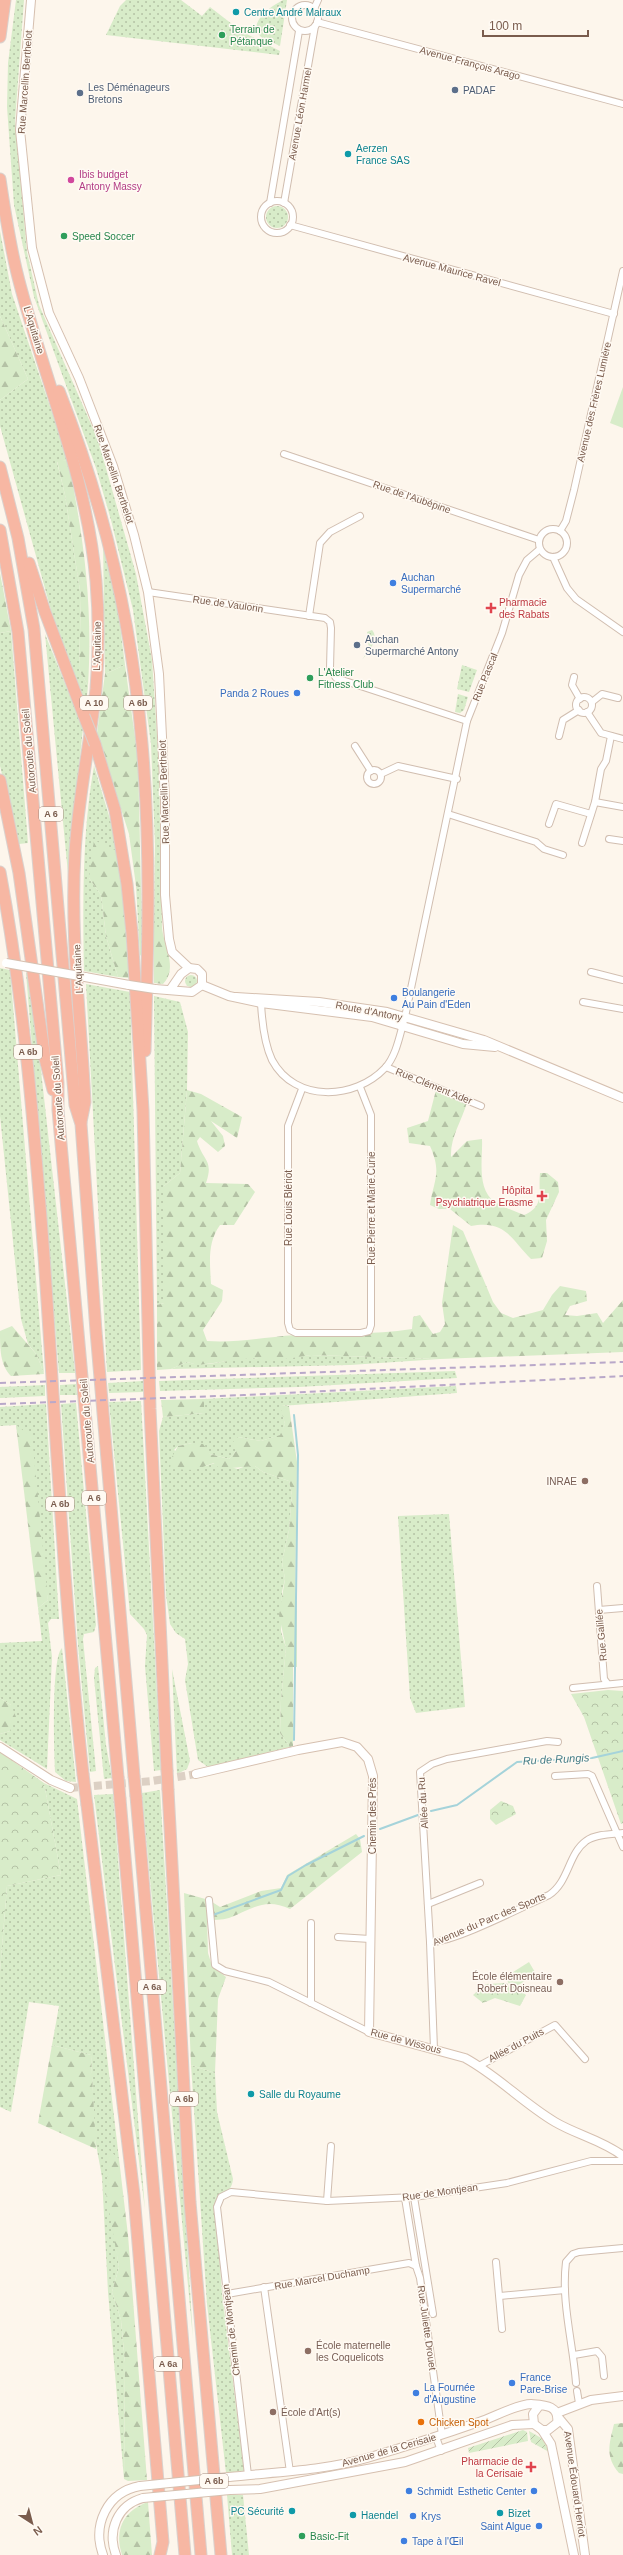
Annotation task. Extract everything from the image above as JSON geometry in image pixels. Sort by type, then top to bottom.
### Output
[{"type":"highway","points":[[0,37],[5,0]]},
{"type":"highway","name":"L'Aquitaine","points":[[0,179],[9,237],[28,312],[77,474],[91,540],[96,581],[98,636],[96,690],[75,853],[75,918],[85,1102],[81,1124]]},
{"type":"highway","name":"A 6b","points":[[28,312],[74,428],[93,485],[117,576],[132,657],[142,745],[148,850],[143,1110],[150,1424],[190,2202],[221,2555]]},
{"type":"highway","name":"Autoroute du Soleil","points":[[0,467],[10,505],[34,629],[75,1105],[81,1124],[118,1591]]},
{"type":"highway","points":[[10,505],[45,612],[95,744],[115,810],[127,884],[143,1110]]},
{"type":"highway","name":"Autoroute du Soleil","points":[[0,530],[12,590],[22,673],[58,1083],[58,1110],[108,1668]]},
{"type":"highway","points":[[0,780],[27,925],[45,1060],[58,1110]]},
{"type":"highway","name":"A 6b","points":[[0,872],[12,935],[27,1048],[68,1621],[83,1774],[134,2194],[163,2542],[168,2555]]},
{"type":"highway","name":"A 6a","points":[[118,1591],[201,2555]]},
{"type":"highway","name":"A 6a","points":[[108,1668],[185,2555]]},
{"type":"highway","points":[[160,2555],[163,2542]]},
{"type":"street","name":"Rue Marcellin Berthelot","points":[[31,0],[20,130],[32,248],[49,313],[79,378],[113,466],[134,535],[148,592],[159,674],[165,800],[165,895],[170,946],[175,957],[180,976]]},
{"type":"street","points":[[314,9],[298,3],[291,18],[292,23],[299,31],[308,31],[316,24],[314,9],[318,0]]},
{"type":"street","name":"Avenue Léon Harmel","points":[[284,203],[316,24]]},
{"type":"street","name":"Avenue François Arago","points":[[316,24],[623,104]]},
{"type":"street","name":"Avenue Léon Harmel","points":[[270,202],[299,31]]},
{"type":"street","points":[[270,202],[284,203],[291,210],[290,225],[277,233],[267,230],[263,226],[261,215],[266,206],[270,202]]},
{"type":"street","name":"Avenue Maurice Ravel","points":[[290,225],[614,314]]},
{"type":"street","name":"Avenue des Frères Lumière","points":[[560,531],[566,521],[573,493],[623,270]]},
{"type":"street","name":"Rue de l'Aubépine","points":[[284,454],[539,540]]},
{"type":"street","points":[[309,616],[320,543],[330,532],[360,516]]},
{"type":"street","points":[[548,530],[560,531],[566,538],[566,547],[561,554],[553,557],[545,555],[540,548],[539,540],[548,530]]},
{"type":"street","name":"Rue Pascal","points":[[386,1067],[396,1048],[404,1021],[448,814],[457,779],[467,721],[502,633],[519,575],[527,560],[540,548]]},
{"type":"street","points":[[553,557],[567,588],[576,599],[623,632]]},
{"type":"street","name":"Rue de Vaulorin","points":[[148,592],[309,616],[330,622],[330,668],[336,678],[467,721]]},
{"type":"street","points":[[574,677],[572,685],[580,699]]},
{"type":"street","points":[[587,712],[592,706],[592,702],[602,694],[618,698]]},
{"type":"street","points":[[579,710],[577,706],[580,699],[586,697],[592,702]]},
{"type":"street","points":[[559,736],[563,720],[579,710],[587,712],[598,730],[611,736],[623,739]]},
{"type":"street","points":[[582,843],[595,802],[601,769],[606,761],[611,736]]},
{"type":"street","points":[[355,746],[371,771]]},
{"type":"street","points":[[381,774],[398,766],[457,779]]},
{"type":"street","points":[[371,771],[377,771],[381,774]]},
{"type":"street","points":[[371,771],[368,778],[372,784],[380,782],[381,774]]},
{"type":"street","points":[[595,802],[623,807]]},
{"type":"street","points":[[549,824],[556,804],[591,814]]},
{"type":"street","points":[[448,814],[536,842],[544,849],[562,855]]},
{"type":"street","points":[[609,839],[623,841]]},
{"type":"street","points":[[3,962],[155,989],[187,991],[198,990],[202,985],[202,974],[197,969],[189,968],[175,957]]},
{"type":"street","points":[[170,990],[180,976],[189,968]]},
{"type":"street","points":[[591,972],[623,980]]},
{"type":"street","points":[[180,976],[181,986],[187,991]]},
{"type":"street","name":"Route d'Antony","points":[[202,985],[236,997],[261,1003],[404,1021]]},
{"type":"street","name":"Route d'Antony","points":[[236,997],[319,1002],[373,1009],[464,1044],[498,1047],[581,1080]]},
{"type":"street","points":[[583,1002],[623,1010]]},
{"type":"street","points":[[261,1003],[265,1039],[273,1061],[287,1078],[302,1089],[330,1092],[360,1087],[386,1067]]},
{"type":"street","name":"Rue Clément Ader","points":[[386,1067],[481,1106]]},
{"type":"street","points":[[581,1080],[623,1092]]},
{"type":"street","points":[[581,1080],[623,1098]]},
{"type":"street","name":"Rue Pierre et Marie Curie","points":[[290,1330],[303,1333],[361,1333],[369,1331],[371,1325],[371,1115],[360,1087]]},
{"type":"street","name":"Rue Louis Blériot","points":[[290,1330],[288,1126],[302,1089]]},
{"type":"street","name":"Rue Galilée","points":[[597,1586],[604,1679],[607,1683]]},
{"type":"street","points":[[599,1610],[623,1608]]},
{"type":"street","points":[[573,1688],[607,1683],[623,1683]]},
{"type":"street","name":"Allée du Ru","points":[[430,1942],[420,1772],[432,1764],[447,1759],[547,1741],[558,1742]]},
{"type":"street","name":"Chemin des Prés","points":[[196,1774],[298,1750],[342,1742],[357,1747],[368,1759],[373,1776],[369,2032]]},
{"type":"street","points":[[0,1747],[51,1780],[70,1788]]},
{"type":"street","points":[[555,1776],[588,1774],[592,1776],[620,1833],[623,1847]]},
{"type":"street","name":"Avenue du Parc des Sports","points":[[434,2049],[430,1942],[438,1942],[455,1936],[549,1895],[561,1884],[581,1846],[586,1841],[620,1833]]},
{"type":"street","points":[[428,1904],[480,1883]]},
{"type":"street","name":"Rue de Wissous","points":[[209,1900],[215,1965],[225,1971],[269,1982],[369,2032],[465,2058],[479,2066],[518,2097],[556,2122],[597,2140],[623,2156]]},
{"type":"street","points":[[311,1923],[311,2003]]},
{"type":"street","points":[[338,1937],[370,1939]]},
{"type":"street","name":"Allée du Puits","points":[[479,2066],[555,2025],[585,2059]]},
{"type":"street","points":[[327,2201],[331,2146]]},
{"type":"street","name":"Rue de Montjean","points":[[231,2192],[327,2201],[405,2198],[507,2183],[591,2161],[623,2161]]},
{"type":"street","name":"Chemin de Montjean","points":[[231,2192],[221,2197],[217,2207],[248,2475]]},
{"type":"street","points":[[414,2197],[433,2314]]},
{"type":"street","name":"Rue Juliette Drouet","points":[[405,2198],[416,2266],[420,2278],[440,2424],[439,2436],[441,2451]]},
{"type":"street","points":[[576,2383],[574,2354],[570,2340],[565,2290],[566,2262],[573,2254],[623,2248]]},
{"type":"street","points":[[496,2262],[502,2329]]},
{"type":"street","name":"Rue Marcel Duchamp","points":[[227,2294],[409,2263],[416,2266]]},
{"type":"street","points":[[264,2287],[290,2472]]},
{"type":"street","points":[[500,2296],[565,2290]]},
{"type":"street","points":[[574,2354],[597,2352],[602,2357],[604,2376]]},
{"type":"street","points":[[577,2391],[579,2403]]},
{"type":"street","points":[[557,2415],[549,2406],[539,2406],[533,2414],[534,2424],[542,2430],[553,2427],[557,2415],[579,2403],[623,2396]]},
{"type":"street","name":"Avenue de la Cerisaie","points":[[103,2555],[99,2533],[104,2512],[120,2494],[140,2486],[290,2472],[365,2458],[439,2436],[529,2404],[539,2406]]},
{"type":"street","name":"Avenue Édouard Herriot","points":[[557,2415],[568,2429],[585,2555]]},
{"type":"street","name":"Avenue de la Cerisaie","points":[[116,2555],[112,2537],[116,2520],[129,2504],[143,2498],[230,2490],[260,2489],[337,2476],[405,2462],[441,2451],[512,2425],[534,2424]]},
{"type":"street","name":"Avenue Édouard Herriot","points":[[542,2430],[551,2444],[574,2555]]},
{"type":"green space","points":[[16,0],[24,0],[15,121],[27,252],[39,305],[98,440],[136,574],[152,660],[159,765],[162,927],[154,927],[155,844],[151,744],[133,610],[111,520],[96,468],[34,297],[14,205],[7,107],[8,63]]},
{"type":"green space","points":[[126,0],[181,0],[202,16],[210,7],[241,31],[280,51],[279,55],[106,35],[120,6]]},
{"type":"green space","points":[[283,0],[287,0],[280,46],[261,37],[256,31],[261,16]]},
{"type":"green space","points":[[273,206],[281,206],[288,213],[288,221],[281,228],[273,228],[266,221],[266,213]]},
{"type":"green space","points":[[0,231],[12,294],[68,460],[57,462],[65,495],[81,597],[79,669],[88,686],[86,704],[54,621],[0,426],[0,400],[28,379],[0,316]]},
{"type":"green space","points":[[0,316],[28,379],[0,400]]},
{"type":"green space","points":[[623,387],[623,428],[610,423]]},
{"type":"green space","points":[[68,460],[79,517],[86,572],[89,628],[88,686],[79,669],[81,597],[65,495],[57,461]]},
{"type":"green space","points":[[103,541],[118,610],[125,665],[105,674]]},
{"type":"green space","points":[[0,573],[11,631],[0,633]]},
{"type":"green space","points":[[372,630],[375,638],[374,642],[362,660],[369,649],[367,632]]},
{"type":"green space","points":[[11,631],[28,843],[19,844],[0,766],[0,633]]},
{"type":"green space","points":[[45,634],[83,728],[68,874]]},
{"type":"green space","points":[[125,665],[138,759],[141,888],[136,886],[129,834],[97,733],[105,674]]},
{"type":"green space","points":[[462,665],[477,670],[469,692],[457,689]]},
{"type":"green space","points":[[458,694],[468,697],[464,710],[460,713],[455,712]]},
{"type":"green space","points":[[94,766],[110,819],[117,851],[89,878],[101,895],[106,936],[118,977],[84,971],[85,843]]},
{"type":"green space","points":[[94,840],[117,851],[123,896],[129,978],[118,977],[106,936],[101,895],[89,878]]},
{"type":"green space","points":[[136,886],[141,888],[143,951],[140,956]]},
{"type":"green space","points":[[154,927],[162,927],[169,956],[170,971],[168,978],[163,984],[154,983]]},
{"type":"green space","points":[[0,968],[10,970],[44,1374],[37,1355],[28,1344],[21,1319],[0,1116]]},
{"type":"green space","points":[[26,973],[30,973],[75,1373],[59,1373]]},
{"type":"green space","points":[[189,975],[193,975],[197,981],[193,987],[189,987],[185,983],[185,979]]},
{"type":"green space","points":[[86,984],[130,992],[141,1370],[107,1372]]},
{"type":"green space","points":[[154,996],[180,1002],[188,1032],[187,1090],[180,1173],[164,1186],[164,1303],[157,1305]]},
{"type":"green space","points":[[187,1090],[201,1094],[242,1117],[237,1138],[211,1121],[223,1136],[225,1146],[218,1152],[200,1137],[197,1141],[208,1165],[209,1170],[206,1183],[248,1184],[255,1192],[234,1225],[220,1225],[213,1239],[210,1253],[211,1284],[223,1290],[222,1301],[203,1330],[207,1341],[252,1340],[296,1335],[397,1331],[412,1329],[413,1317],[420,1315],[433,1334],[440,1332],[445,1324],[442,1303],[453,1225],[463,1231],[493,1302],[501,1313],[513,1318],[543,1310],[552,1295],[560,1286],[586,1291],[587,1301],[570,1306],[565,1315],[577,1316],[597,1313],[603,1323],[623,1300],[623,1352],[440,1359],[311,1355],[272,1361],[252,1358],[198,1365],[187,1362],[171,1369],[157,1370],[157,1305],[164,1303],[164,1186],[180,1173]]},
{"type":"green space","points":[[436,1090],[467,1102],[454,1136],[451,1157],[467,1141],[482,1139],[483,1181],[489,1196],[495,1202],[524,1215],[531,1211],[538,1203],[540,1193],[540,1173],[547,1173],[558,1182],[559,1192],[546,1220],[547,1241],[542,1258],[531,1259],[507,1233],[500,1229],[483,1225],[471,1226],[450,1209],[439,1209],[430,1205],[436,1176],[436,1163],[434,1155],[430,1146],[409,1143],[407,1128],[428,1121]]},
{"type":"green space","points":[[12,1326],[37,1355],[44,1374],[11,1376],[7,1372],[1,1356],[0,1331]]},
{"type":"green space","points":[[311,1355],[440,1359],[350,1365],[171,1369],[187,1362],[195,1364],[211,1364],[244,1358],[274,1359]]},
{"type":"green space","points":[[455,1371],[457,1378],[299,1387],[160,1391],[159,1381]]},
{"type":"green space","points":[[143,1381],[143,1392],[109,1393],[108,1383]]},
{"type":"green space","points":[[76,1384],[77,1395],[60,1395],[60,1385]]},
{"type":"green space","points":[[45,1385],[45,1396],[0,1398],[0,1387]]},
{"type":"green space","points":[[456,1386],[457,1393],[281,1406],[285,1424],[281,1435],[261,1441],[238,1437],[236,1451],[229,1459],[210,1454],[192,1443],[178,1446],[174,1450],[206,1466],[215,1463],[238,1469],[246,1466],[255,1466],[263,1472],[289,1481],[292,1495],[289,1530],[282,1562],[285,1579],[282,1592],[281,1631],[286,1648],[281,1700],[280,1733],[290,1747],[208,1767],[198,1760],[185,1680],[188,1664],[185,1639],[176,1633],[170,1624],[166,1595],[159,1431],[163,1417],[204,1413],[204,1399]]},
{"type":"green space","points":[[204,1399],[204,1413],[163,1417],[161,1400]]},
{"type":"green space","points":[[141,1401],[161,1770],[154,1771],[145,1666],[147,1635],[144,1629],[130,1614],[109,1402]]},
{"type":"green space","points":[[76,1403],[96,1625],[94,1632],[84,1634],[83,1639],[96,1771],[90,1772],[78,1645],[61,1404]]},
{"type":"green space","points":[[46,1404],[59,1619],[51,1619],[48,1623],[52,1657],[47,1769],[0,1740],[0,1734],[10,1731],[11,1705],[0,1698],[0,1643],[42,1641],[38,1608],[48,1600],[16,1425],[0,1426],[0,1407]]},
{"type":"green space","points":[[280,1406],[289,1406],[297,1462],[295,1601],[297,1601],[297,1667],[293,1667],[293,1746],[290,1747],[280,1733],[281,1700],[286,1648],[279,1615],[285,1579],[282,1562],[289,1530],[292,1495],[289,1481],[263,1472],[255,1466],[220,1469],[214,1463],[194,1470],[170,1469],[171,1459],[178,1446],[192,1443],[203,1444],[210,1454],[229,1459],[236,1451],[232,1443],[238,1437],[261,1441],[280,1435],[285,1424]]},
{"type":"green space","points":[[16,1425],[32,1437],[48,1600],[38,1608]]},
{"type":"green space","points":[[449,1514],[465,1707],[416,1713],[410,1698],[398,1516]]},
{"type":"green space","points":[[62,1648],[76,1782],[66,1781],[55,1772],[54,1727],[56,1669],[58,1655]]},
{"type":"green space","points":[[98,1666],[106,1745],[112,1778],[104,1779],[94,1678],[95,1668]]},
{"type":"green space","points":[[172,1669],[190,1761],[187,1769],[177,1774]]},
{"type":"green space","points":[[608,1690],[623,1691],[623,1823],[621,1824],[584,1717],[571,1694]]},
{"type":"green space","points":[[0,1698],[11,1705],[16,1717],[10,1731],[0,1734]]},
{"type":"green space","points":[[0,1752],[44,1783],[61,1875],[7,1886],[0,1971]]},
{"type":"green space","points":[[44,1783],[77,1799],[119,2159],[109,2151],[113,2226],[119,2267],[112,2292],[121,2320],[125,2363],[124,2479],[108,2292],[102,2177],[95,2139],[91,2055],[52,2045],[59,2006],[29,2002],[11,2112],[0,2107],[0,1971],[7,1886],[61,1875]]},
{"type":"green space","points":[[160,1790],[193,2339],[142,1793]]},
{"type":"green space","points":[[113,1794],[145,2210],[94,1795]]},
{"type":"green space","points":[[501,1801],[513,1806],[516,1814],[496,1825],[490,1819],[490,1810]]},
{"type":"green space","points":[[356,1834],[360,1839],[362,1852],[290,1909],[273,1904],[266,1904],[252,1908],[229,1918],[221,1920],[207,1920],[208,1953],[212,1966],[226,1977],[218,1999],[215,2073],[191,2065],[184,1893],[209,1900],[220,1907],[261,1891],[281,1888],[287,1875]]},
{"type":"green space","points":[[529,1962],[536,1974],[512,1989],[505,1977]]},
{"type":"green space","points":[[507,1983],[511,1991],[518,1988],[526,1995],[520,2006],[495,1998],[483,2003],[473,1995],[486,1984]]},
{"type":"green space","points":[[52,2045],[91,2055],[96,2149],[38,2123]]},
{"type":"green space","points":[[191,2065],[215,2073],[217,2112],[233,2179],[230,2188],[217,2208],[216,2213],[222,2293],[244,2471],[226,2473],[207,2304]]},
{"type":"green space","points":[[109,2150],[119,2159],[128,2235],[147,2480],[128,2481],[124,2479],[125,2363],[121,2320],[112,2292],[119,2267],[106,2193]]},
{"type":"green space","points":[[623,2423],[623,2474],[619,2473],[615,2467],[609,2450],[614,2424]]},
{"type":"green space","points":[[523,2430],[527,2432],[528,2441],[469,2453],[468,2448]]},
{"type":"green space","points":[[529,2431],[543,2439],[549,2452],[531,2442]]},
{"type":"green space","points":[[227,2495],[243,2495],[249,2555],[232,2555]]},
{"type":"green space","points":[[148,2502],[152,2555],[122,2555],[119,2537],[123,2522],[132,2511]]},
{"type":"waterway","points":[[294,1415],[298,1455],[294,1740]]},
{"type":"waterway","name":"Ru de Rungis","points":[[431,1811],[457,1805],[517,1762],[592,1758],[623,1751]]},
{"type":"waterway","name":"Ru de Rungis","points":[[380,1829],[418,1815]]},
{"type":"waterway","name":"Ru de Rungis","points":[[213,1915],[281,1890],[288,1876],[306,1865],[364,1836]]},
{"type":"tunnel","points":[[70,1788],[152,1781],[196,1774]]},
{"type":"railway","points":[[0,1383],[623,1362]]},
{"type":"railway","points":[[0,1404],[244,1395],[623,1376]]},
{"type":"place","name":"Centre André Malraux","points":[[236,12]]},
{"type":"place","name":"Terrain de Pétanque","points":[[222,35]]},
{"type":"place","name":"PADAF","points":[[455,90]]},
{"type":"place","name":"Les Déménageurs Bretons","points":[[80,93]]},
{"type":"place","name":"Aerzen France SAS","points":[[348,154]]},
{"type":"place","name":"Ibis budget Antony Massy","points":[[71,180]]},
{"type":"place","name":"Speed Soccer","points":[[64,236]]},
{"type":"place","name":"Auchan Supermarché","points":[[393,583]]},
{"type":"place","name":"Pharmacie des Rabats","points":[[491,608]]},
{"type":"place","name":"Auchan Supermarché Antony","points":[[357,645]]},
{"type":"place","name":"L'Atelier Fitness Club","points":[[310,678]]},
{"type":"place","name":"Panda 2 Roues","points":[[297,693]]},
{"type":"place","name":"Boulangerie Au Pain d'Eden","points":[[394,998]]},
{"type":"place","name":"Hôpital Psychiatrique Erasme","points":[[542,1196]]},
{"type":"place","name":"INRAE","points":[[585,1481]]},
{"type":"place","name":"École élémentaire Robert Doisneau","points":[[560,1982]]},
{"type":"place","name":"Salle du Royaume","points":[[251,2094]]},
{"type":"place","name":"École maternelle les Coquelicots","points":[[308,2351]]},
{"type":"place","name":"France Pare-Brise","points":[[512,2383]]},
{"type":"place","name":"La Fournée d'Augustine","points":[[416,2393]]},
{"type":"place","name":"École d'Art(s)","points":[[273,2412]]},
{"type":"place","name":"Chicken Spot","points":[[421,2422]]},
{"type":"place","name":"Pharmacie de la Cerisaie","points":[[531,2467]]},
{"type":"place","name":"Schmidt","points":[[409,2491]]},
{"type":"place","name":"Esthetic Center","points":[[534,2491]]},
{"type":"place","name":"PC Sécurité","points":[[292,2511]]},
{"type":"place","name":"Bizet","points":[[500,2513]]},
{"type":"place","name":"Haendel","points":[[353,2515]]},
{"type":"place","name":"Krys","points":[[413,2516]]},
{"type":"place","name":"Saint Algue","points":[[539,2526]]},
{"type":"place","name":"Basic-Fit","points":[[302,2536]]},
{"type":"place","name":"Tape à l'Œil","points":[[404,2541]]}]
